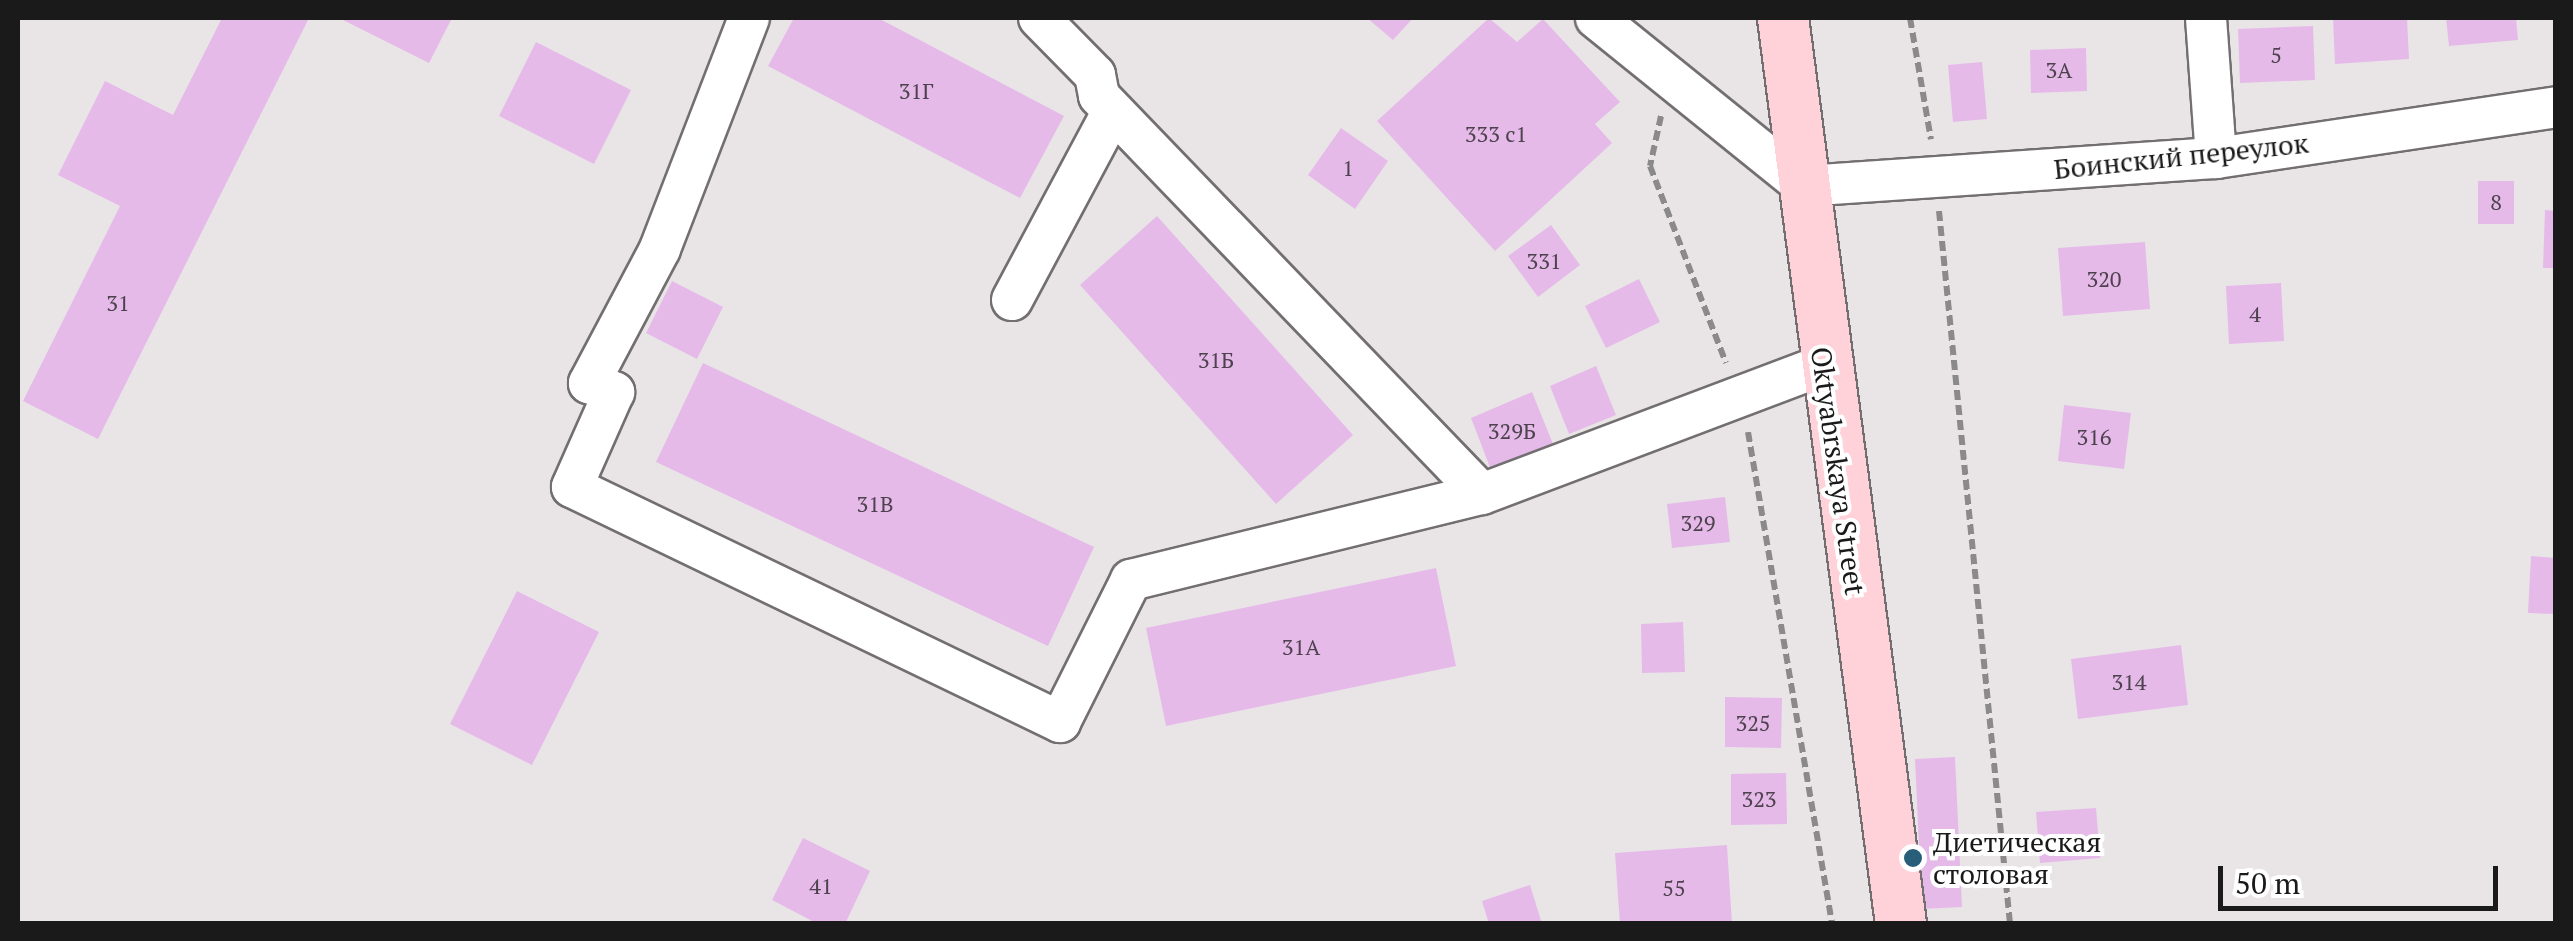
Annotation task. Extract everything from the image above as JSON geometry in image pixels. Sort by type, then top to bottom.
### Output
[{"type":"main road","name":"Oktyabrskaya Street","points":[[1783,18],[1822,365],[1901,924]]},
{"type":"street","points":[[749,18],[660,249],[589,384],[614,392],[572,487],[1060,722],[1131,580],[1482,494],[1822,365]]},
{"type":"street","points":[[1039,18],[1094,75],[1113,111],[1482,494]]},
{"type":"street","points":[[1596,18],[1804,186]]},
{"type":"street","points":[[2206,18],[2216,158]]},
{"type":"street","name":"Боинский переулок","points":[[1804,186],[2216,158],[2556,107]]},
{"type":"street","points":[[1012,300],[1113,111]]},
{"type":"path","points":[[1910,18],[1937,177],[2010,924]]},
{"type":"path","points":[[1669,77],[1650,166],[1740,396],[1776,559],[1832,924]]},
{"type":"building","points":[[222,18],[309,18],[98,439],[23,401],[120,206],[58,175],[105,81],[173,115]]},
{"type":"building","points":[[339,18],[452,18],[429,63]]},
{"type":"building","points":[[794,18],[878,18],[1064,116],[1020,198],[768,66]]},
{"type":"building","points":[[1367,18],[1413,18],[1393,40]]},
{"type":"building","points":[[1489,18],[1517,42],[1543,19],[1620,102],[1595,124],[1612,143],[1495,251],[1377,121]]},
{"type":"building","points":[[2333,18],[2407,18],[2409,59],[2335,64]]},
{"type":"building","points":[[2446,18],[2516,18],[2518,40],[2449,46]]},
{"type":"building","points":[[2313,26],[2315,80],[2240,83],[2238,29]]},
{"type":"building","points":[[536,42],[631,90],[594,164],[499,116]]},
{"type":"building","points":[[2086,48],[2087,91],[2031,93],[2030,50]]},
{"type":"building","points":[[1982,62],[1987,119],[1953,122],[1948,65]]},
{"type":"building","points":[[1341,128],[1388,161],[1355,209],[1308,175]]},
{"type":"building","points":[[2478,181],[2514,181],[2514,224],[2478,224]]},
{"type":"building","points":[[2545,210],[2556,211],[2556,268],[2543,268]]},
{"type":"building","points":[[1157,216],[1353,435],[1276,504],[1080,285]]},
{"type":"building","points":[[1551,225],[1580,265],[1538,297],[1508,256]]},
{"type":"building","points":[[2145,242],[2150,309],[2063,316],[2058,248]]},
{"type":"building","points":[[1639,279],[1660,322],[1606,348],[1585,306]]},
{"type":"building","points":[[672,281],[723,307],[697,359],[646,333]]},
{"type":"building","points":[[2281,283],[2284,341],[2229,344],[2226,286]]},
{"type":"building","points":[[703,363],[1094,547],[1048,646],[656,462]]},
{"type":"building","points":[[1596,366],[1616,415],[1569,434],[1550,386]]},
{"type":"building","points":[[1532,392],[1553,444],[1491,470],[1471,418]]},
{"type":"building","points":[[2064,405],[2131,413],[2124,469],[2058,461]]},
{"type":"building","points":[[1725,497],[1730,542],[1672,548],[1667,504]]},
{"type":"building","points":[[2531,556],[2556,558],[2556,614],[2528,613]]},
{"type":"building","points":[[1436,568],[1456,666],[1166,726],[1146,628]]},
{"type":"building","points":[[517,591],[599,632],[532,765],[450,724]]},
{"type":"building","points":[[1683,622],[1685,672],[1642,673],[1641,624]]},
{"type":"building","points":[[2181,645],[2188,705],[2078,719],[2071,659]]},
{"type":"building","points":[[1725,697],[1782,698],[1781,748],[1725,747]]},
{"type":"building","points":[[1955,757],[1962,907],[1922,909],[1915,759]]},
{"type":"building","points":[[1786,773],[1787,824],[1731,825],[1731,774]]},
{"type":"building","points":[[2096,808],[2100,858],[2040,863],[2036,812]]},
{"type":"building","points":[[803,838],[870,871],[845,924],[818,924],[772,900]]},
{"type":"building","points":[[1727,845],[1732,924],[1620,924],[1615,853]]},
{"type":"building","points":[[1530,885],[1542,924],[1489,924],[1482,901]]},
{"type":"place","name":"Диетическая столовая","points":[[1913,858]]}]
